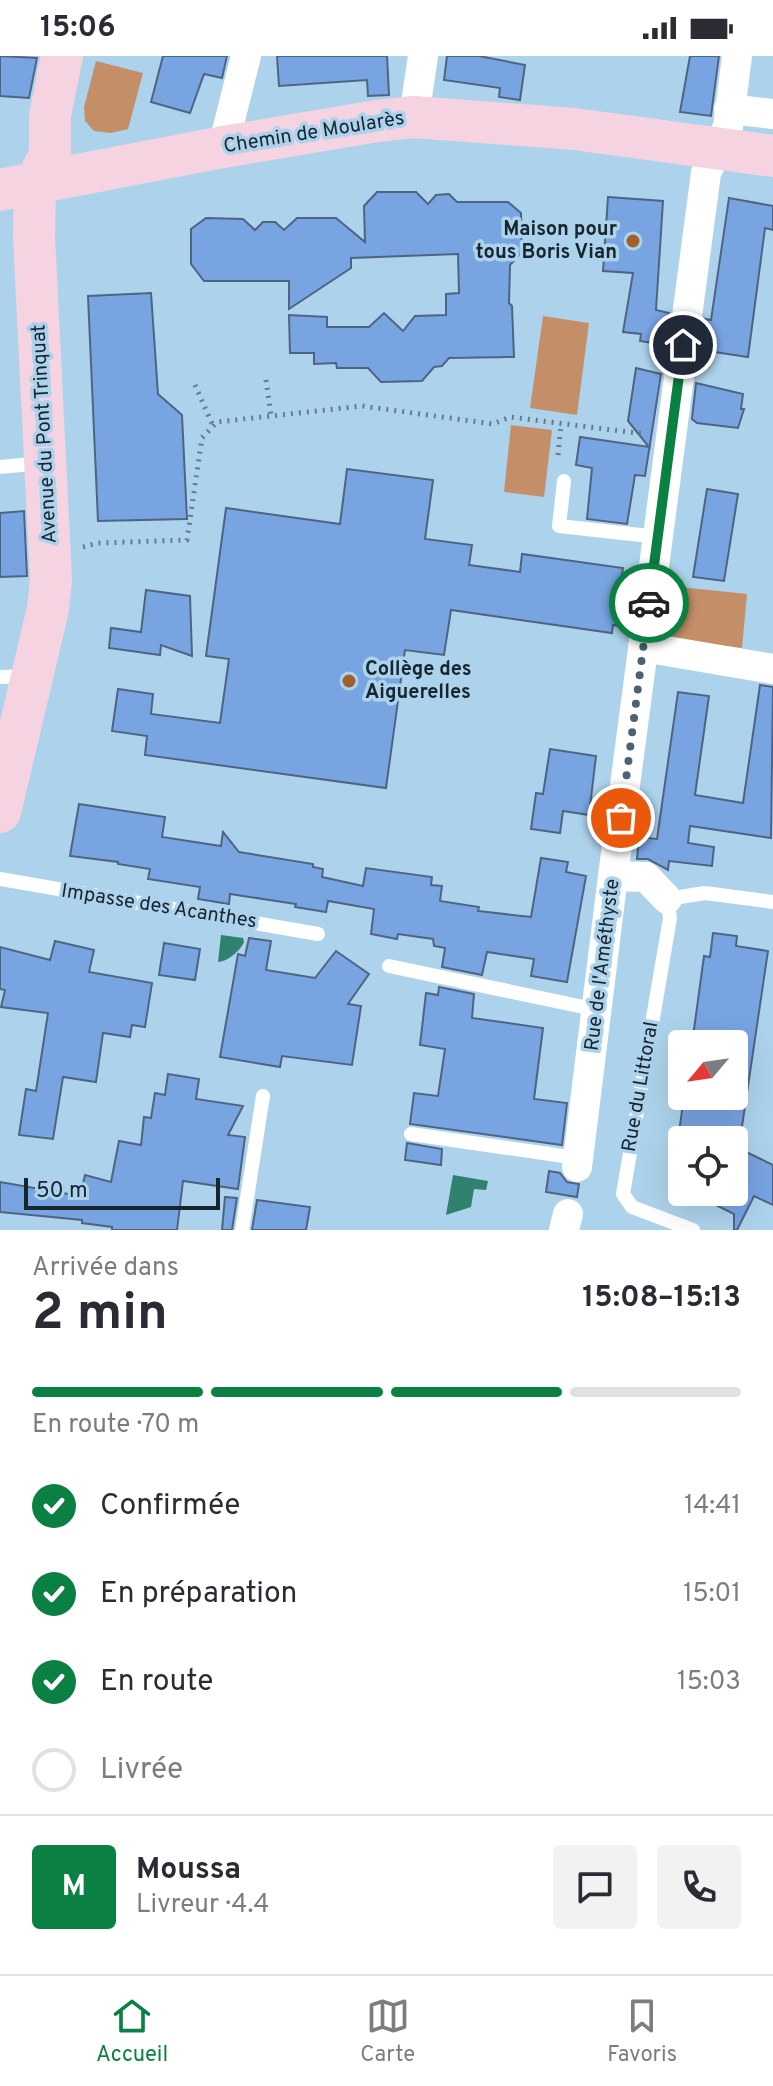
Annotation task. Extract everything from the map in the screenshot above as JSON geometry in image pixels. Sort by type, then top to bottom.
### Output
[{"type":"main road","name":"Avenue du Pont Trinquat","points":[[2,792],[16,676],[48,609],[51,555],[34,236],[18,187],[50,155],[50,116],[62,56]]},
{"type":"main road","name":"Chemin de Moularès","points":[[18,187],[223,147],[414,117],[574,129],[724,128],[773,156]]},
{"type":"street","points":[[223,147],[246,56]]},
{"type":"street","points":[[414,117],[423,56]]},
{"type":"street","name":"Rue de l'Améthyste","points":[[577,1162],[706,173],[724,128],[737,56]]},
{"type":"street","points":[[724,128],[773,114]]},
{"type":"street","points":[[643,647],[773,669]]},
{"type":"street","points":[[613,876],[646,877],[667,899]]},
{"type":"lane","points":[[0,467],[45,462]]},
{"type":"lane","points":[[564,481],[559,526],[658,537]]},
{"type":"lane","name":"Impasse des Acanthes","points":[[0,879],[318,934]]},
{"type":"lane","points":[[667,899],[705,893],[773,902]]},
{"type":"lane","name":"Rue du Littoral","points":[[667,899],[670,918],[623,1194],[632,1207],[693,1230]]},
{"type":"lane","points":[[389,966],[599,1010]]},
{"type":"lane","points":[[242,1230],[263,1096]]},
{"type":"lane","points":[[411,1134],[577,1162]]},
{"type":"path","points":[[266,380],[271,416]]},
{"type":"path","points":[[195,385],[213,426]]},
{"type":"path","points":[[51,555],[98,543],[187,540],[202,438],[217,422],[362,406],[493,424],[510,417],[671,437]]},
{"type":"path","points":[[558,455],[561,424]]},
{"type":"shaded area","points":[[96,61],[143,73],[128,129],[111,133],[94,131],[85,121],[84,107]]},
{"type":"shaded area","points":[[543,316],[589,323],[577,415],[530,408]]},
{"type":"shaded area","points":[[511,425],[552,430],[544,497],[504,492]]},
{"type":"shaded area","points":[[671,586],[747,594],[742,648],[665,639]]},
{"type":"shaded area","points":[[221,935],[243,938],[244,942],[233,955],[218,962]]},
{"type":"shaded area","points":[[453,1175],[488,1181],[486,1190],[474,1189],[471,1207],[446,1215]]},
{"type":"building","points":[[0,56],[37,58],[29,98],[0,96]]},
{"type":"building","points":[[163,56],[227,56],[222,78],[204,74],[190,113],[151,102]]},
{"type":"building","points":[[277,56],[387,56],[389,95],[368,96],[367,80],[279,86]]},
{"type":"building","points":[[447,56],[479,56],[525,65],[520,100],[499,97],[500,88],[444,80]]},
{"type":"building","points":[[690,56],[719,56],[711,116],[680,112]]},
{"type":"building","points":[[377,192],[416,192],[428,204],[436,195],[449,194],[457,202],[508,202],[521,213],[522,252],[510,265],[509,303],[512,306],[514,357],[449,358],[442,366],[434,367],[422,381],[381,382],[368,368],[337,368],[336,363],[314,364],[314,353],[290,353],[289,315],[327,317],[327,327],[369,327],[384,313],[403,331],[415,316],[446,315],[446,294],[459,293],[458,254],[351,258],[351,268],[289,309],[289,281],[204,281],[191,264],[191,229],[206,218],[243,219],[255,230],[263,222],[275,222],[284,230],[297,218],[336,218],[365,242],[364,206]]},
{"type":"building","name":"Maison pour tous Boris Vian","points":[[608,197],[663,201],[656,310],[669,313],[665,345],[640,341],[641,334],[623,332],[633,273],[603,271]]},
{"type":"building","points":[[729,198],[773,206],[773,230],[765,228],[748,357],[701,350],[705,319],[711,320]]},
{"type":"building","points":[[151,293],[158,394],[182,415],[187,519],[98,521],[88,296]]},
{"type":"building","points":[[636,368],[661,374],[645,476],[635,475],[627,524],[587,519],[592,468],[576,465],[580,437],[649,447],[628,421]]},
{"type":"building","points":[[696,383],[743,394],[741,409],[744,409],[738,428],[697,423],[692,419]]},
{"type":"building","points":[[347,469],[433,480],[425,539],[472,545],[469,565],[520,572],[522,554],[623,568],[620,587],[631,588],[625,627],[613,625],[612,633],[451,610],[444,655],[405,650],[386,788],[145,755],[147,736],[112,731],[118,689],[153,694],[151,714],[220,723],[229,659],[206,656],[226,508],[340,524]]},
{"type":"building","points":[[707,489],[738,494],[724,581],[693,577]]},
{"type":"building","points":[[24,511],[27,576],[0,577],[0,513]]},
{"type":"building","points":[[146,590],[190,596],[192,656],[161,645],[160,655],[109,648],[111,628],[141,632]]},
{"type":"building","points":[[760,685],[773,687],[771,838],[690,826],[688,843],[714,847],[712,866],[669,861],[668,870],[648,859],[637,859],[639,837],[657,839],[678,692],[709,696],[695,795],[743,803]]},
{"type":"building","points":[[550,749],[596,756],[589,815],[563,811],[560,833],[531,829],[536,793],[543,794]]},
{"type":"building","points":[[79,804],[165,817],[162,837],[221,846],[223,832],[239,852],[313,864],[313,867],[323,869],[322,877],[363,886],[366,868],[432,877],[431,885],[442,886],[440,901],[479,907],[478,911],[531,917],[541,858],[568,862],[566,872],[586,876],[567,982],[531,976],[534,959],[487,952],[482,975],[442,967],[445,948],[434,946],[433,939],[398,934],[397,939],[371,934],[374,909],[328,901],[326,912],[230,894],[229,904],[198,899],[200,887],[148,879],[150,869],[70,856]]},
{"type":"building","points":[[713,933],[737,936],[736,946],[768,951],[748,1086],[748,1030],[694,1030],[704,956],[710,957]]},
{"type":"building","points":[[249,938],[271,941],[266,970],[315,978],[336,951],[369,974],[348,1004],[361,1006],[352,1065],[282,1056],[280,1067],[220,1057],[238,954],[245,956]]},
{"type":"building","points":[[55,941],[94,950],[89,972],[152,983],[145,1027],[132,1025],[130,1037],[103,1033],[96,1082],[63,1077],[53,1139],[19,1135],[26,1089],[36,1091],[48,1013],[1,1007],[5,990],[0,989],[0,947],[50,960]]},
{"type":"building","points":[[164,943],[200,949],[195,980],[159,975]]},
{"type":"building","points":[[439,987],[474,994],[472,1018],[543,1028],[534,1099],[567,1103],[562,1145],[410,1124],[414,1093],[438,1096],[445,1049],[420,1045],[426,993],[438,995]]},
{"type":"building","points":[[168,1074],[199,1079],[196,1099],[243,1106],[228,1135],[245,1137],[238,1189],[183,1181],[177,1230],[112,1230],[112,1227],[82,1223],[82,1220],[0,1212],[0,1182],[80,1196],[85,1175],[111,1182],[119,1141],[141,1145],[144,1117],[151,1118],[155,1093],[165,1095]]},
{"type":"building","points":[[682,1110],[744,1110],[742,1126],[680,1126]]},
{"type":"building","points":[[407,1143],[442,1149],[441,1165],[405,1160]]},
{"type":"building","points":[[748,1153],[773,1165],[773,1205],[754,1196],[737,1230],[734,1230],[734,1214],[718,1206],[748,1206]]},
{"type":"building","points":[[549,1171],[560,1173],[567,1182],[579,1184],[577,1197],[546,1192]]},
{"type":"building","points":[[225,1197],[237,1198],[232,1230],[222,1230]]},
{"type":"building","points":[[257,1200],[310,1207],[306,1230],[252,1230]]},
{"type":"way so far","points":[[621,818],[649,603]]},
{"type":"place","name":"Maison pour tous Boris Vian","points":[[633,241]]},
{"type":"place","name":"Collège des Aiguerelles","points":[[349,681]]},
{"type":"route","points":[[649,603],[683,345]]}]
